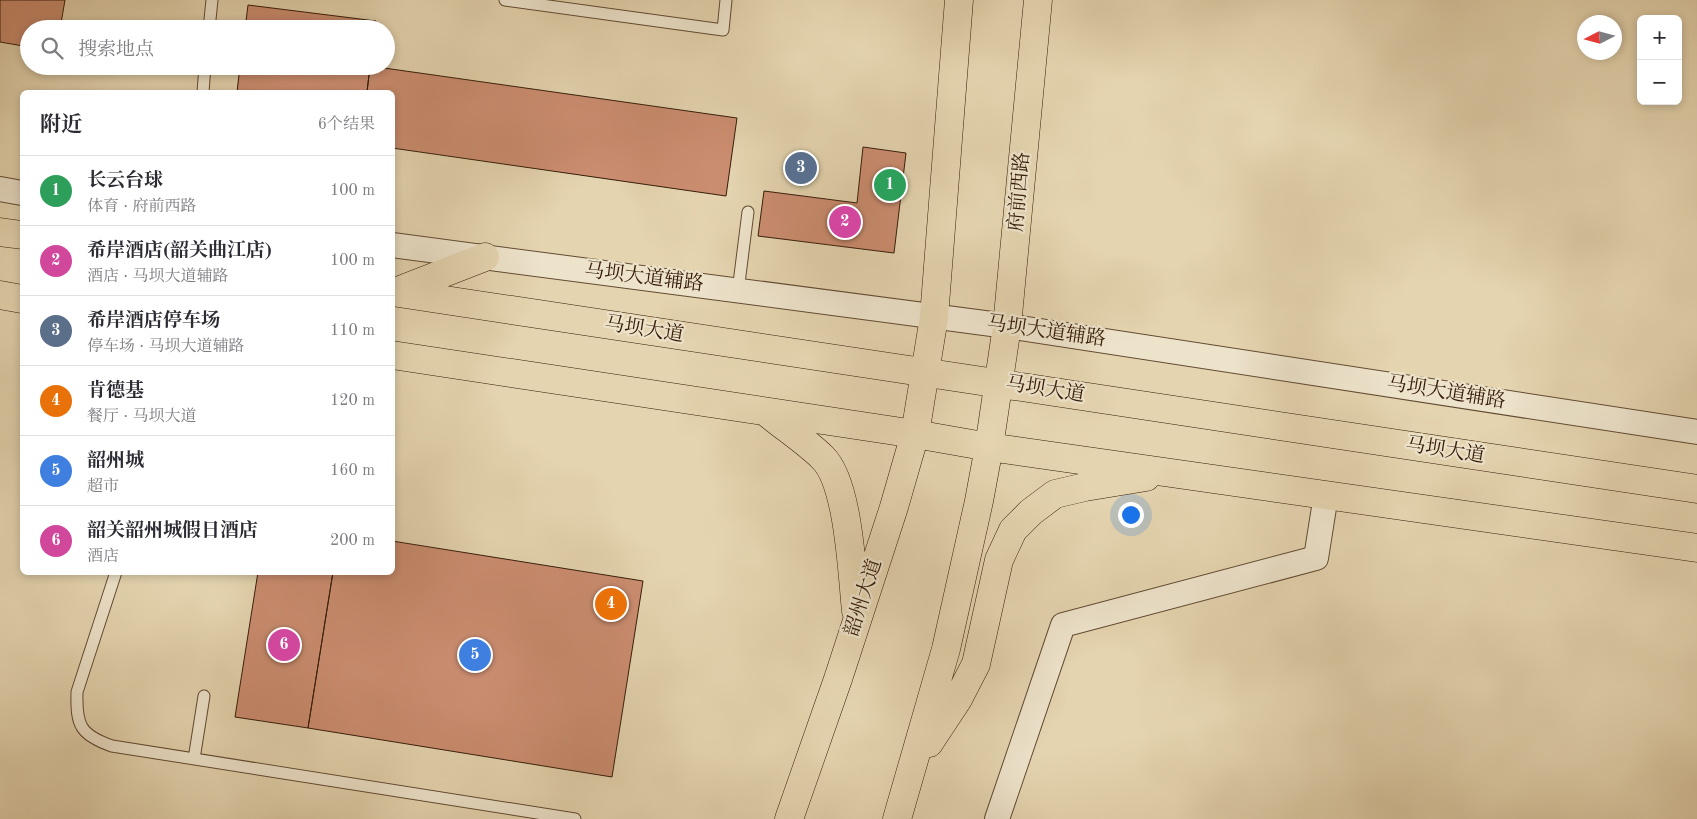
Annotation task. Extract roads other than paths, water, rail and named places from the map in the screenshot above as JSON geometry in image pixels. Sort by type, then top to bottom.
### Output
[{"type":"main road","points":[[925,372],[934,317],[959,0]]},
{"type":"main road","name":"府前西路","points":[[998,383],[1007,326],[1038,0]]},
{"type":"main road","points":[[0,232],[20,236]]},
{"type":"main road","points":[[395,292],[485,257]]},
{"type":"main road","name":"马坝大道","points":[[395,292],[1697,490]]},
{"type":"main road","points":[[0,295],[20,299]]},
{"type":"main road","points":[[395,355],[915,434],[989,447],[1697,548]]},
{"type":"main road","name":"韶州大道","points":[[789,819],[858,619],[894,507],[915,434],[925,372]]},
{"type":"main road","points":[[897,819],[946,649],[979,501],[998,383]]},
{"type":"main road","points":[[764,411],[824,459],[836,482],[844,507],[858,619]]},
{"type":"main road","points":[[914,765],[958,699],[976,664],[998,560],[1013,530],[1031,512],[1055,494],[1085,487],[1175,473]]},
{"type":"street","points":[[0,189],[20,193]]},
{"type":"street","name":"马坝大道辅路","points":[[395,245],[1007,326],[1697,432]]},
{"type":"street","points":[[997,819],[1063,625],[1316,558],[1326,495]]},
{"type":"lane","points":[[210,20],[212,0]]},
{"type":"lane","points":[[505,0],[723,30],[726,0]]},
{"type":"lane","points":[[203,90],[204,75]]},
{"type":"lane","points":[[738,290],[748,212]]},
{"type":"lane","points":[[115,575],[78,692],[77,712],[83,731],[96,740],[112,746],[574,819]]},
{"type":"lane","points":[[194,758],[204,696]]},
{"type":"place","name":"希岸酒店停车场","points":[[801,168]]},
{"type":"place","name":"长云台球","points":[[890,185]]},
{"type":"place","name":"希岸酒店(韶关曲江店)","points":[[845,222]]},
{"type":"place","name":"肯德基","points":[[611,604]]},
{"type":"place","name":"韶关韶州城假日酒店","points":[[284,645]]},
{"type":"place","name":"韶州城","points":[[475,655]]}]
